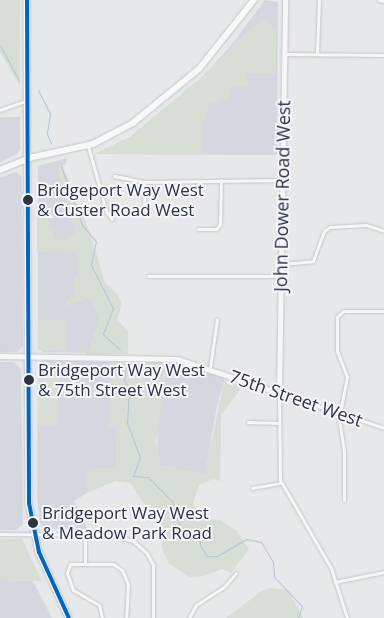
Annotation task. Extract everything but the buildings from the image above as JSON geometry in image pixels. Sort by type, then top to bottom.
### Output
[{"type":"main road","points":[[27,0],[30,356],[29,504],[33,533],[41,560],[69,618]]},
{"type":"main road","points":[[0,170],[29,158],[88,146],[133,124],[207,60],[254,0]]},
{"type":"street","name":"John Dower Road West","points":[[280,393],[281,180],[285,0]]},
{"type":"street","points":[[316,54],[319,0]]},
{"type":"street","points":[[379,0],[384,1]]},
{"type":"street","points":[[284,54],[384,55]]},
{"type":"street","points":[[0,110],[27,100]]},
{"type":"street","points":[[88,146],[107,212],[112,219]]},
{"type":"street","points":[[130,180],[145,182],[281,180]]},
{"type":"street","points":[[198,230],[219,226],[221,180]]},
{"type":"street","points":[[144,208],[145,182]]},
{"type":"street","points":[[280,264],[314,261],[324,231],[330,227],[366,225],[384,231]]},
{"type":"street","points":[[148,276],[280,276]]},
{"type":"street","points":[[344,500],[344,451],[339,412],[347,377],[337,351],[336,320],[340,312],[384,311]]},
{"type":"street","points":[[210,368],[217,319]]},
{"type":"street","name":"75th Street West","points":[[0,356],[166,358],[210,368],[384,428]]},
{"type":"street","points":[[280,393],[280,483],[325,556],[346,618]]},
{"type":"street","points":[[248,422],[279,423]]},
{"type":"street","points":[[252,488],[280,483]]},
{"type":"street","points":[[0,534],[85,535],[128,539],[142,548],[151,559],[154,580],[153,618]]},
{"type":"street","points":[[85,535],[85,561]]},
{"type":"street","points":[[102,618],[99,605],[82,598],[71,588],[67,569],[73,563],[85,561],[113,564],[126,575],[126,618]]},
{"type":"street","points":[[335,582],[384,572]]},
{"type":"street","points":[[189,618],[196,605],[225,586],[236,573]]},
{"type":"shaded area","points":[[0,0],[20,0],[20,86],[0,52]]},
{"type":"shaded area","points":[[265,0],[278,2],[277,155],[95,154],[130,137],[201,78],[229,48]]},
{"type":"shaded area","points":[[264,20],[276,29],[276,74],[246,73],[248,86],[231,86],[229,100],[223,100],[222,93],[220,103],[210,103],[202,126],[201,154],[95,154],[130,137],[201,78],[250,29]]},
{"type":"shaded area","points":[[0,117],[20,117],[20,149],[17,154],[0,162]]},
{"type":"shaded area","points":[[67,158],[66,164],[59,168],[59,175],[75,221],[107,353],[43,352],[38,348],[38,166]]},
{"type":"shaded area","points":[[63,166],[91,236],[105,283],[118,295],[122,305],[117,319],[128,332],[128,354],[86,355],[99,321],[90,298],[68,306],[66,302],[73,294],[75,276],[79,275],[76,253],[37,252],[37,214],[51,211],[52,216],[48,218],[56,240],[68,239],[68,236],[75,234],[59,175],[59,168]]},
{"type":"shaded area","points":[[16,172],[22,177],[23,346],[17,352],[0,352],[0,178]]},
{"type":"shaded area","points":[[38,320],[66,320],[66,350],[38,350]]},
{"type":"shaded area","points":[[42,361],[111,362],[109,428],[117,428],[116,468],[87,469],[87,493],[74,501],[88,530],[45,528],[40,524],[37,497],[38,366]]},
{"type":"shaded area","points":[[168,361],[225,377],[217,406],[205,475],[161,465],[158,457],[157,423]]},
{"type":"shaded area","points":[[168,361],[156,442],[161,465],[205,474],[224,381],[243,386],[221,415],[220,481],[213,479],[199,485],[193,503],[200,517],[220,520],[237,531],[249,549],[231,573],[222,569],[203,576],[190,577],[169,564],[162,548],[158,512],[144,503],[130,483],[115,481],[87,493],[87,469],[116,468],[117,428],[109,428],[111,362]]},
{"type":"shaded area","points":[[0,362],[14,362],[21,369],[23,524],[16,530],[0,530]]},
{"type":"shaded area","points":[[41,362],[58,362],[58,426],[38,426],[38,366]]},
{"type":"shaded area","points":[[0,539],[22,539],[42,581],[0,580]]},
{"type":"shaded area","points":[[0,580],[33,581],[52,618],[0,618]]},
{"type":"shaded area","points":[[271,588],[288,590],[303,618],[226,618],[262,591]]},
{"type":"waterway","points":[[0,45],[19,80]]},
{"type":"waterway","points":[[38,90],[50,114],[47,134],[51,143]]},
{"type":"waterway","points":[[61,166],[82,225],[96,241],[91,265],[113,308],[103,334],[120,350]]},
{"type":"waterway","points":[[126,366],[124,380],[129,387],[127,423],[140,457],[133,476],[148,477],[172,501],[183,537],[199,534],[200,545],[207,556],[217,556],[247,539],[261,542],[273,562],[274,577],[302,606],[298,618]]},
{"type":"transit line","points":[[27,0],[29,503],[39,552],[69,618]]},
{"type":"place","name":"Bridgeport Way West & Custer Road West","points":[[28,200]]},
{"type":"place","name":"Bridgeport Way West & 75th Street West","points":[[29,380]]},
{"type":"place","name":"Bridgeport Way West & Meadow Park Road","points":[[33,523]]}]
